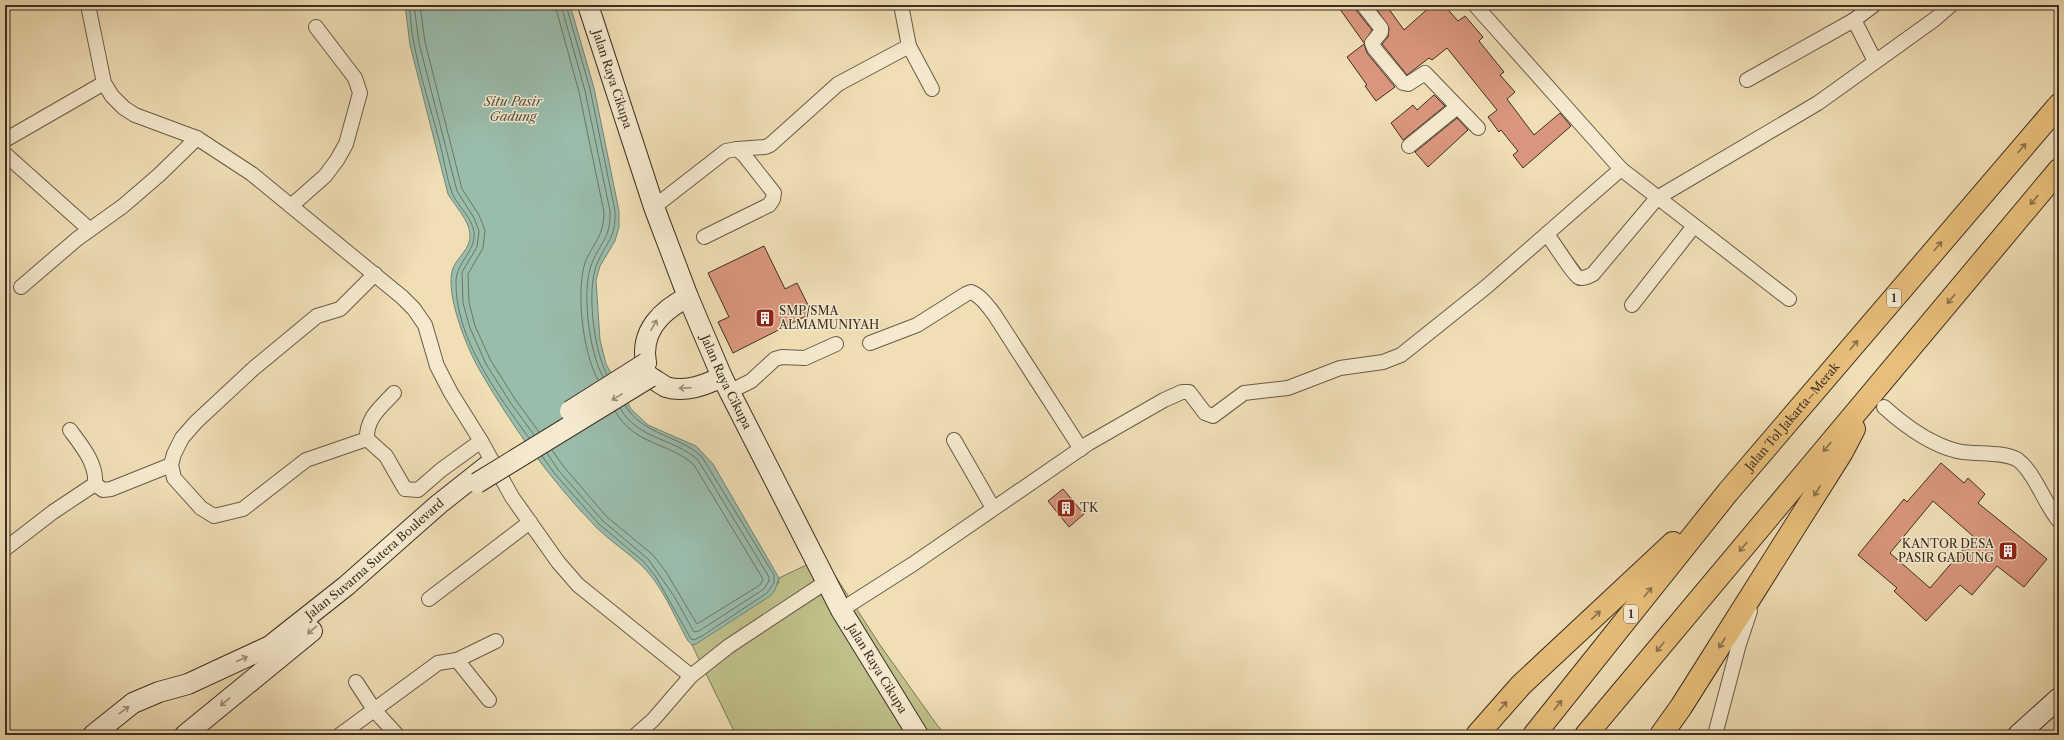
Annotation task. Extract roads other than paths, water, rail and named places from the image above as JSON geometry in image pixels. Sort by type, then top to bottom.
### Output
[{"type":"highway","name":"Jalan Tol Jakarta–Merak","points":[[1534,735],[1728,492],[2059,104]]},
{"type":"highway","points":[[1586,735],[1877,401],[2059,170]]},
{"type":"highway","points":[[1661,735],[1682,706],[1842,452],[1877,401]]},
{"type":"highway","points":[[1477,735],[1521,685],[1728,492]]},
{"type":"street","points":[[88,5],[104,83],[112,96],[124,108],[135,115],[198,138],[252,174],[375,274],[414,309],[425,325],[437,366],[447,386],[481,440],[512,497],[558,562],[578,585],[691,676]]},
{"type":"street","name":"Jalan Raya Cikupa","points":[[588,5],[654,207],[688,297],[725,384],[841,610],[918,735]]},
{"type":"street","points":[[901,5],[908,46],[932,89]]},
{"type":"street","points":[[1363,5],[1381,28],[1381,32],[1372,43],[1374,48],[1403,83],[1408,84],[1425,73],[1457,108],[1478,128]]},
{"type":"street","points":[[1475,5],[1621,169],[1789,299]]},
{"type":"street","points":[[1747,80],[1854,20],[1874,5]]},
{"type":"street","points":[[1547,234],[1563,256],[1571,272],[1578,278],[1583,278],[1593,274],[1657,198],[1818,103],[1935,19],[1951,5]]},
{"type":"street","points":[[1854,20],[1875,61]]},
{"type":"street","points":[[292,206],[325,176],[337,160],[346,144],[360,92],[355,78],[316,27]]},
{"type":"street","points":[[654,207],[726,151],[765,147],[770,145],[838,84],[908,46]]},
{"type":"street","points":[[5,140],[104,83]]},
{"type":"street","points":[[1409,146],[1457,108]]},
{"type":"street","points":[[21,287],[89,229],[123,206],[159,175],[198,138]]},
{"type":"street","points":[[704,237],[769,205],[773,199],[774,193],[744,155],[737,149]]},
{"type":"street","points":[[5,154],[89,229]]},
{"type":"street","points":[[841,610],[913,564],[1081,449],[1164,400],[1182,392],[1189,392],[1205,413],[1213,416],[1244,394],[1288,388],[1340,368],[1392,360],[1401,355],[1486,287],[1621,169]]},
{"type":"street","points":[[1632,305],[1694,226]]},
{"type":"street","points":[[367,439],[306,460],[243,509],[214,516],[201,508],[188,495],[174,478],[171,465],[174,454],[182,438],[196,422],[254,368],[317,316],[340,309],[375,274]]},
{"type":"street","points":[[870,343],[917,325],[966,294],[971,292],[974,293],[984,301],[994,314],[1081,449]]},
{"type":"street","points":[[688,297],[673,304],[660,315],[650,332],[645,352],[648,370],[667,387],[679,389],[707,384],[725,384],[751,381],[775,359],[782,357],[805,358],[836,344]]},
{"type":"street","points":[[185,735],[288,650],[477,483],[648,370]]},
{"type":"street","name":"Jalan Suvarna Sutera Boulevard","points":[[93,735],[134,703],[159,692],[188,684],[270,646],[346,586],[439,504],[488,466],[596,394],[648,370]]},
{"type":"street","points":[[394,393],[372,416],[366,430],[367,439],[386,456],[405,489],[418,490],[441,470],[481,440]]},
{"type":"street","points":[[1877,401],[1903,425],[1920,435],[1957,451],[2012,457],[2027,469],[2051,512],[2059,521]]},
{"type":"street","points":[[5,549],[53,512],[95,484],[96,477],[88,455],[70,430]]},
{"type":"street","points":[[954,440],[993,508]]},
{"type":"street","points":[[95,484],[103,490],[111,489],[171,465]]},
{"type":"street","points":[[429,598],[530,522]]},
{"type":"street","points":[[636,735],[653,720],[691,676],[729,646],[826,582]]},
{"type":"street","points":[[1715,735],[1739,644],[1753,604],[1757,586]]},
{"type":"street","points":[[340,735],[438,664],[457,660],[496,641]]},
{"type":"street","points":[[457,660],[489,700]]},
{"type":"street","points":[[356,682],[375,711],[397,735]]},
{"type":"street","points":[[2018,735],[2058,701]]},
{"type":"water","name":"Situ Pasir Gadung","points":[[405,5],[570,5],[594,88],[619,211],[619,227],[615,241],[600,266],[596,280],[600,340],[606,364],[631,409],[648,425],[696,446],[713,464],[779,578],[775,590],[770,596],[696,644],[692,645],[688,641],[667,601],[648,572],[635,559],[596,527],[548,472],[504,411],[474,360],[458,320],[454,305],[451,278],[455,264],[468,244],[470,234],[464,218],[448,194],[410,45]]},
{"type":"place","name":"SMP/SMA ALMAMUNIYAH","points":[[765,318]]},
{"type":"place","name":"TK","points":[[1066,508]]},
{"type":"place","name":"KANTOR DESA PASIR GADUNG","points":[[2008,551]]}]
